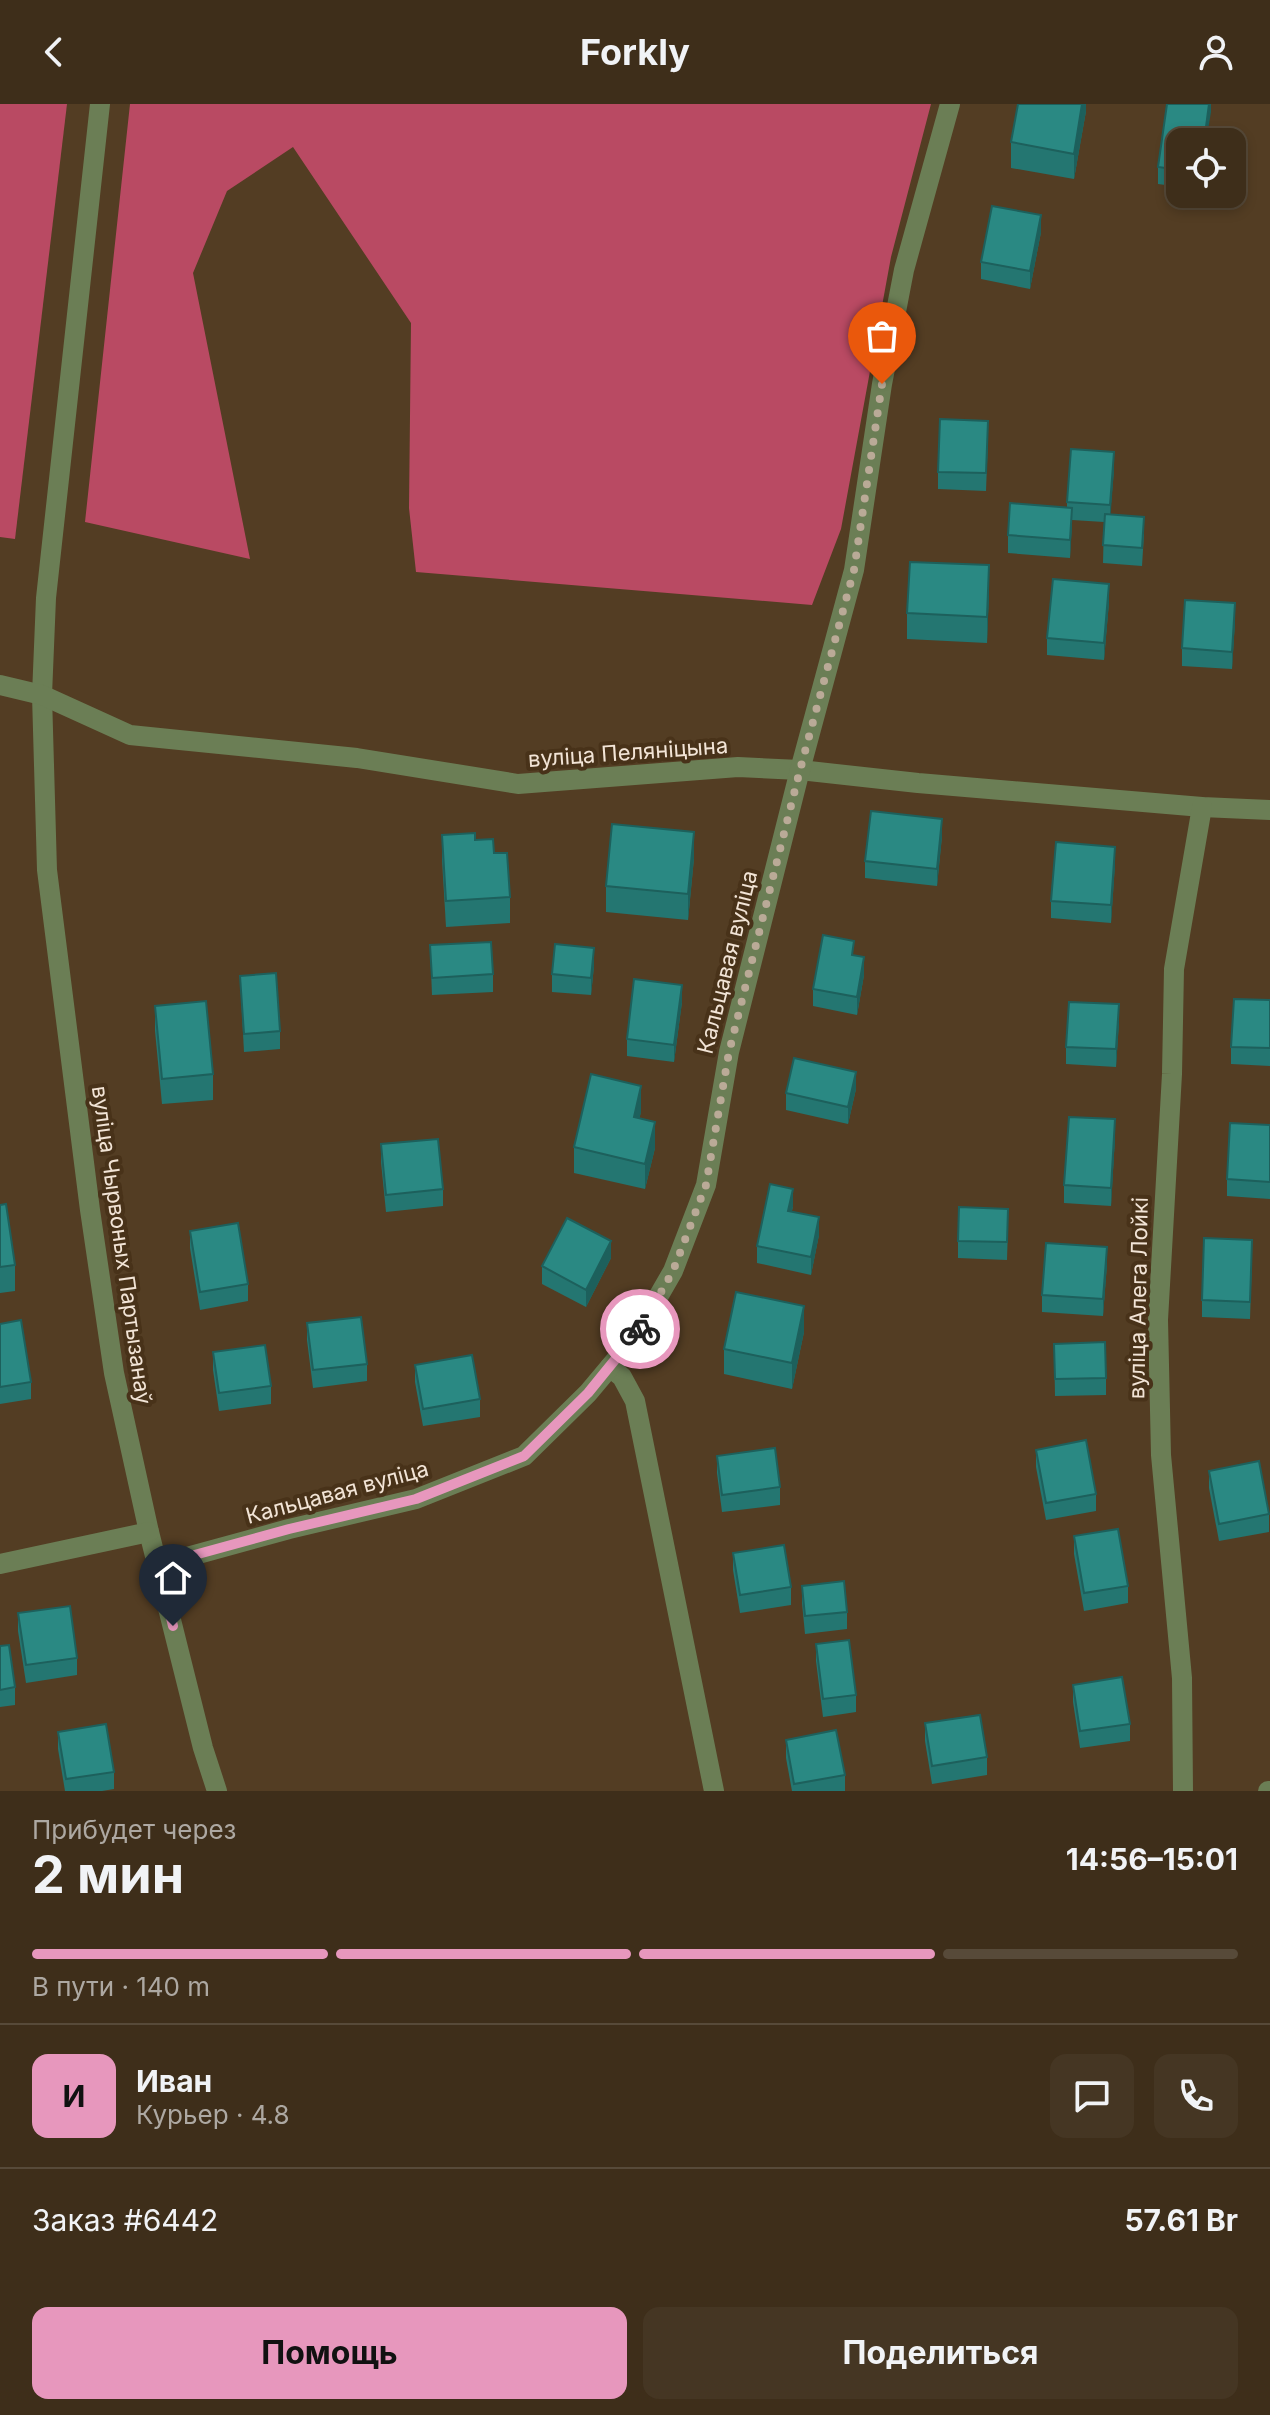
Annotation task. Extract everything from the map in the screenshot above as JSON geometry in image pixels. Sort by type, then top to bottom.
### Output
[{"type":"street","name":"вуліца Чырвоных Партызанаў","points":[[100,104],[46,598],[42,695],[47,870],[114,1373],[149,1532],[203,1748],[217,1791]]},
{"type":"street","name":"Кальцавая вуліца","points":[[158,1565],[289,1529],[416,1499],[524,1456],[635,1337],[673,1271],[706,1185],[729,1052],[854,570],[882,384],[904,270],[950,104]]},
{"type":"street","name":"вуліца Пеляніцына","points":[[0,685],[42,695],[130,735],[357,758],[518,784],[738,767],[1202,807],[1270,810]]},
{"type":"street","name":"вуліца Алега Лойкі","points":[[1183,1791],[1182,1678],[1161,1455],[1158,1320],[1172,1074],[1174,969],[1202,807]]},
{"type":"street","points":[[610,1367],[622,1377],[635,1401],[714,1791]]},
{"type":"street","points":[[0,1564],[149,1532]]},
{"type":"shaded area","points":[[0,104],[67,104],[15,539],[0,537]]},
{"type":"shaded area","points":[[130,104],[931,104],[891,257],[841,529],[812,605],[416,572],[409,508],[411,323],[293,147],[227,191],[193,273],[250,559],[85,522]]},
{"type":"building","points":[[1018,104],[1082,104],[1074,154],[1011,142]]},
{"type":"building","points":[[1167,104],[1209,104],[1206,128],[1166,128],[1166,168],[1158,167]]},
{"type":"building","points":[[992,206],[1041,215],[1030,271],[981,262]]},
{"type":"building","points":[[940,419],[988,421],[986,473],[938,472]]},
{"type":"building","points":[[1071,449],[1114,452],[1110,505],[1067,502]]},
{"type":"building","points":[[1010,503],[1072,508],[1070,540],[1008,535]]},
{"type":"building","points":[[1105,514],[1144,517],[1142,548],[1103,545]]},
{"type":"building","points":[[910,562],[989,565],[987,617],[907,613]]},
{"type":"building","points":[[1053,579],[1109,584],[1104,643],[1047,638]]},
{"type":"building","points":[[1185,600],[1235,603],[1232,652],[1182,648]]},
{"type":"building","points":[[871,811],[942,819],[937,869],[865,861]]},
{"type":"building","points":[[612,824],[694,832],[688,894],[606,886]]},
{"type":"building","points":[[475,833],[475,840],[493,839],[494,853],[507,853],[510,897],[446,901],[442,835]]},
{"type":"building","points":[[1056,842],[1115,847],[1111,905],[1051,901]]},
{"type":"building","points":[[823,935],[854,941],[852,955],[864,957],[857,997],[813,989]]},
{"type":"building","points":[[491,942],[493,974],[432,978],[430,945]]},
{"type":"building","points":[[555,944],[594,948],[591,978],[552,974]]},
{"type":"building","points":[[276,973],[280,1031],[244,1034],[240,976]]},
{"type":"building","points":[[634,979],[682,985],[674,1045],[627,1039]]},
{"type":"building","points":[[1234,999],[1270,1000],[1270,1048],[1231,1047]]},
{"type":"building","points":[[206,1001],[213,1074],[162,1079],[155,1006]]},
{"type":"building","points":[[1069,1002],[1119,1004],[1116,1049],[1066,1047]]},
{"type":"building","points":[[794,1058],[856,1072],[848,1107],[786,1093]]},
{"type":"building","points":[[591,1074],[641,1086],[634,1117],[655,1122],[645,1164],[574,1147]]},
{"type":"building","points":[[1069,1117],[1115,1119],[1111,1188],[1064,1185]]},
{"type":"building","points":[[1230,1123],[1270,1125],[1270,1182],[1227,1179]]},
{"type":"building","points":[[438,1139],[443,1189],[386,1195],[381,1144]]},
{"type":"building","points":[[770,1184],[793,1189],[788,1211],[819,1217],[811,1257],[757,1246]]},
{"type":"building","points":[[6,1204],[15,1265],[0,1267],[0,1205]]},
{"type":"building","points":[[959,1207],[1008,1209],[1007,1242],[958,1241]]},
{"type":"building","points":[[567,1218],[611,1241],[586,1290],[542,1266]]},
{"type":"building","points":[[238,1223],[248,1284],[200,1292],[190,1231]]},
{"type":"building","points":[[1204,1238],[1252,1240],[1250,1302],[1202,1300]]},
{"type":"building","points":[[1046,1243],[1107,1247],[1103,1299],[1042,1295]]},
{"type":"building","points":[[736,1292],[804,1306],[792,1363],[724,1349]]},
{"type":"building","points":[[361,1317],[367,1364],[313,1370],[307,1323]]},
{"type":"building","points":[[21,1320],[31,1382],[0,1387],[0,1324]]},
{"type":"building","points":[[1105,1342],[1106,1378],[1055,1379],[1054,1344]]},
{"type":"building","points":[[265,1345],[271,1386],[219,1393],[213,1352]]},
{"type":"building","points":[[472,1355],[480,1399],[423,1409],[415,1365]]},
{"type":"building","points":[[1086,1440],[1096,1494],[1046,1503],[1036,1450]]},
{"type":"building","points":[[775,1448],[780,1487],[722,1495],[717,1456]]},
{"type":"building","points":[[1259,1461],[1269,1514],[1219,1524],[1209,1471]]},
{"type":"building","points":[[1118,1529],[1128,1586],[1084,1593],[1074,1536]]},
{"type":"building","points":[[784,1545],[791,1587],[740,1595],[733,1553]]},
{"type":"building","points":[[844,1581],[847,1612],[805,1616],[802,1586]]},
{"type":"building","points":[[70,1606],[77,1658],[26,1665],[18,1613]]},
{"type":"building","points":[[849,1640],[856,1695],[823,1699],[816,1644]]},
{"type":"building","points":[[9,1645],[15,1687],[0,1690],[0,1646]]},
{"type":"building","points":[[1122,1677],[1130,1724],[1080,1731],[1073,1685]]},
{"type":"building","points":[[980,1715],[987,1757],[932,1766],[925,1723]]},
{"type":"building","points":[[106,1724],[114,1772],[66,1779],[58,1732]]},
{"type":"building","points":[[836,1730],[845,1775],[794,1784],[786,1740]]},
{"type":"way so far","points":[[640,1329],[673,1271],[706,1185],[729,1052],[854,570],[882,384]]},
{"type":"route","points":[[173,1626],[158,1565],[289,1529],[416,1499],[524,1456],[588,1393],[640,1329]]}]
